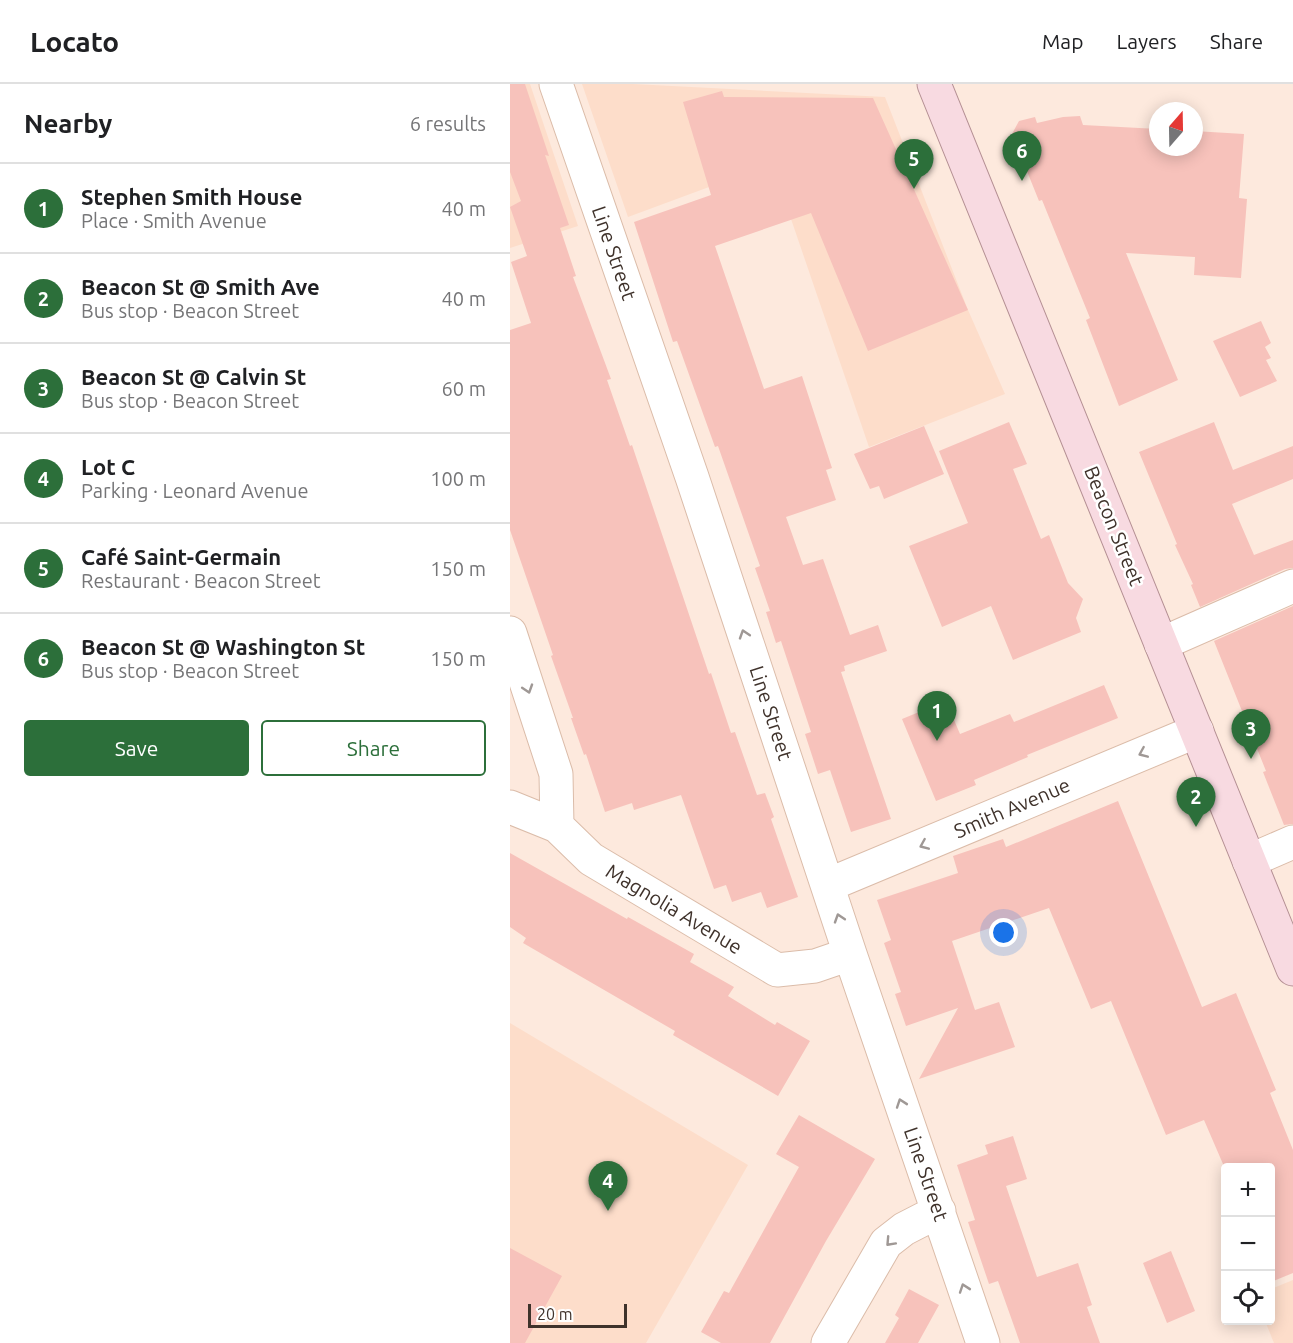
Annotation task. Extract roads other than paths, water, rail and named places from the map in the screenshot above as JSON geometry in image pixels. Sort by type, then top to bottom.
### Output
[{"type":"main road","name":"Beacon Street","points":[[934,84],[1293,969]]},
{"type":"street","name":"Line Street","points":[[556,84],[692,477],[850,954],[983,1343]]},
{"type":"street","points":[[1161,644],[1293,586]]},
{"type":"street","points":[[510,633],[556,774],[557,826]]},
{"type":"street","name":"Smith Avenue","points":[[828,885],[1197,731]]},
{"type":"street","name":"Magnolia Avenue","points":[[510,807],[557,826],[591,860],[777,970],[815,966],[850,954]]},
{"type":"street","points":[[1249,861],[1293,842]]},
{"type":"street","points":[[828,1343],[886,1243],[904,1229],[939,1211]]},
{"type":"place","name":"Beacon St @ Washington St","points":[[1022,181]]},
{"type":"place","name":"Café Saint-Germain","points":[[914,189]]},
{"type":"place","name":"Stephen Smith House","points":[[937,741]]},
{"type":"place","name":"Beacon St @ Calvin St","points":[[1251,759]]},
{"type":"place","name":"Beacon St @ Smith Ave","points":[[1196,827]]},
{"type":"place","name":"Lot C","points":[[608,1211]]}]
